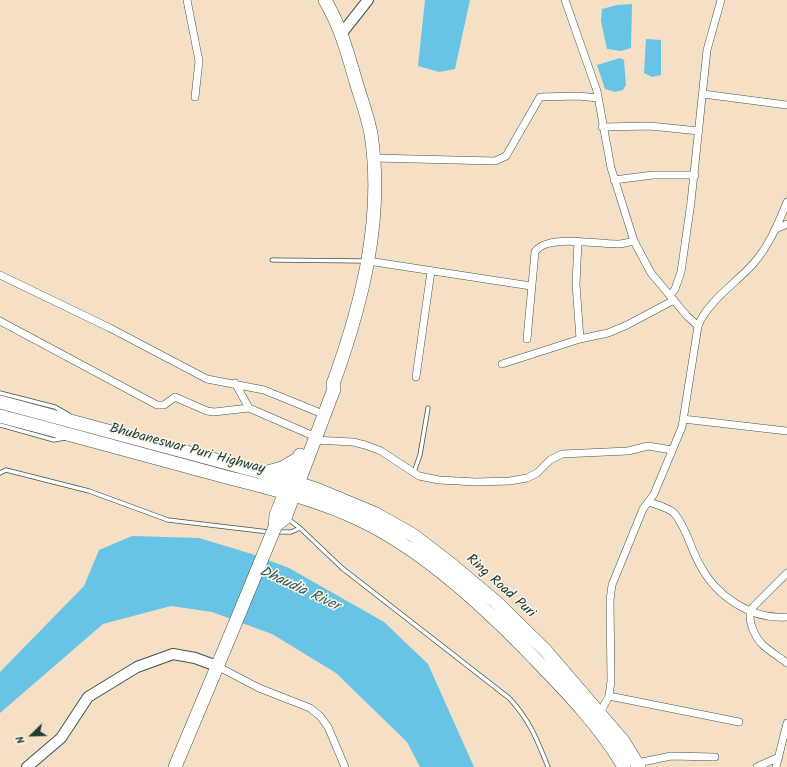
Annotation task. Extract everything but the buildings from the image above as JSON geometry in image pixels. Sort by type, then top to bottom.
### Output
[{"type":"highway","points":[[175,767],[280,519],[302,460],[334,389],[333,384],[353,325],[368,261],[373,229],[374,158],[371,133],[342,32],[324,0]]},
{"type":"highway","points":[[312,437],[318,412],[329,387],[333,384]]},
{"type":"highway","name":"Bhubaneswar Puri Highway","points":[[0,402],[264,473],[291,488]]},
{"type":"highway","name":"Bhubaneswar Puri Highway","points":[[0,416],[262,487],[291,488]]},
{"type":"highway","points":[[264,473],[302,460]]},
{"type":"highway","points":[[302,460],[316,489]]},
{"type":"highway","points":[[262,487],[280,519]]},
{"type":"highway","name":"Ring Road Puri","points":[[291,488],[316,489],[376,514],[413,535],[452,565],[495,601],[546,651],[600,713],[622,741],[638,765]]},
{"type":"highway","name":"Ring Road Puri","points":[[291,488],[318,504],[361,520],[397,541],[471,597],[505,628],[553,679],[600,732],[624,767]]},
{"type":"highway","points":[[280,519],[318,504]]},
{"type":"street","points":[[187,0],[199,60],[195,97]]},
{"type":"street","points":[[342,32],[368,0]]},
{"type":"street","points":[[565,0],[595,84],[602,126],[614,180],[634,241],[651,274],[698,326]]},
{"type":"street","points":[[502,364],[580,339],[616,330],[672,298],[681,272],[694,175],[707,50],[721,0]]},
{"type":"street","points":[[702,94],[787,105]]},
{"type":"street","points":[[374,158],[495,161],[506,156],[540,97],[578,96],[598,98]]},
{"type":"street","points":[[602,126],[650,126],[699,131]]},
{"type":"street","points":[[614,180],[653,175],[694,175]]},
{"type":"street","points":[[600,713],[609,696],[611,681],[610,600],[612,585],[643,509],[654,494],[682,427],[698,326],[705,314],[729,286],[754,263],[776,230],[787,202]]},
{"type":"street","points":[[776,230],[787,224]]},
{"type":"street","points":[[528,339],[531,286],[535,252],[538,247],[578,240],[619,244],[634,241]]},
{"type":"street","points":[[578,240],[576,284],[580,339]]},
{"type":"street","points":[[368,261],[531,286]]},
{"type":"street","points":[[416,377],[431,271]]},
{"type":"street","points":[[0,275],[110,328],[207,379],[216,382],[235,383],[264,390],[318,412]]},
{"type":"street","points":[[0,320],[157,405],[164,405],[175,397],[207,411],[214,412],[249,408],[312,437],[352,442],[381,451],[414,472],[428,478],[439,480],[495,482],[527,478],[537,473],[550,460],[562,454],[628,451],[648,446],[672,450]]},
{"type":"street","points":[[235,383],[249,408]]},
{"type":"street","points":[[683,419],[787,431]]},
{"type":"street","points":[[649,502],[672,512],[680,521],[700,566],[708,579],[729,598],[749,612],[770,617],[787,617]]},
{"type":"street","points":[[787,573],[772,586],[749,612],[749,618],[763,645],[787,663]]},
{"type":"street","points":[[28,767],[61,738],[88,697],[136,667],[173,654],[195,658],[217,666],[259,688],[310,708],[328,727],[344,767]]},
{"type":"street","points":[[609,696],[739,722]]},
{"type":"street","points":[[776,767],[787,723]]},
{"type":"street","points":[[638,765],[671,756],[716,757]]},
{"type":"street","points":[[757,767],[779,757]]},
{"type":"lane","points":[[272,260],[368,261]]},
{"type":"lane","name":"Bhubaneswar Puri Highway","points":[[0,393],[55,407],[80,424]]},
{"type":"lane","points":[[414,472],[420,455],[428,408]]},
{"type":"lane","name":"Bhubaneswar Puri Highway","points":[[0,425],[54,440],[72,436]]},
{"type":"lane","points":[[0,473],[6,470],[89,491],[168,520],[285,533],[300,528]]},
{"type":"lane","points":[[280,519],[300,528],[342,568],[509,698],[527,719],[537,737],[548,767]]},
{"type":"water","points":[[425,0],[470,0],[455,69],[439,72],[418,66]]},
{"type":"water","points":[[632,4],[631,48],[621,51],[607,49],[601,21],[602,9],[617,5]]},
{"type":"water","points":[[646,39],[661,40],[661,75],[652,77],[644,73]]},
{"type":"water","points":[[620,58],[624,60],[626,85],[623,90],[615,92],[605,89],[597,65]]},
{"type":"water","name":"Dhaudia River","points":[[132,536],[199,538],[252,554],[289,568],[384,622],[428,664],[474,767],[420,767],[407,742],[336,673],[272,634],[212,612],[171,606],[103,624],[0,713],[0,672],[84,586],[99,550]]}]
